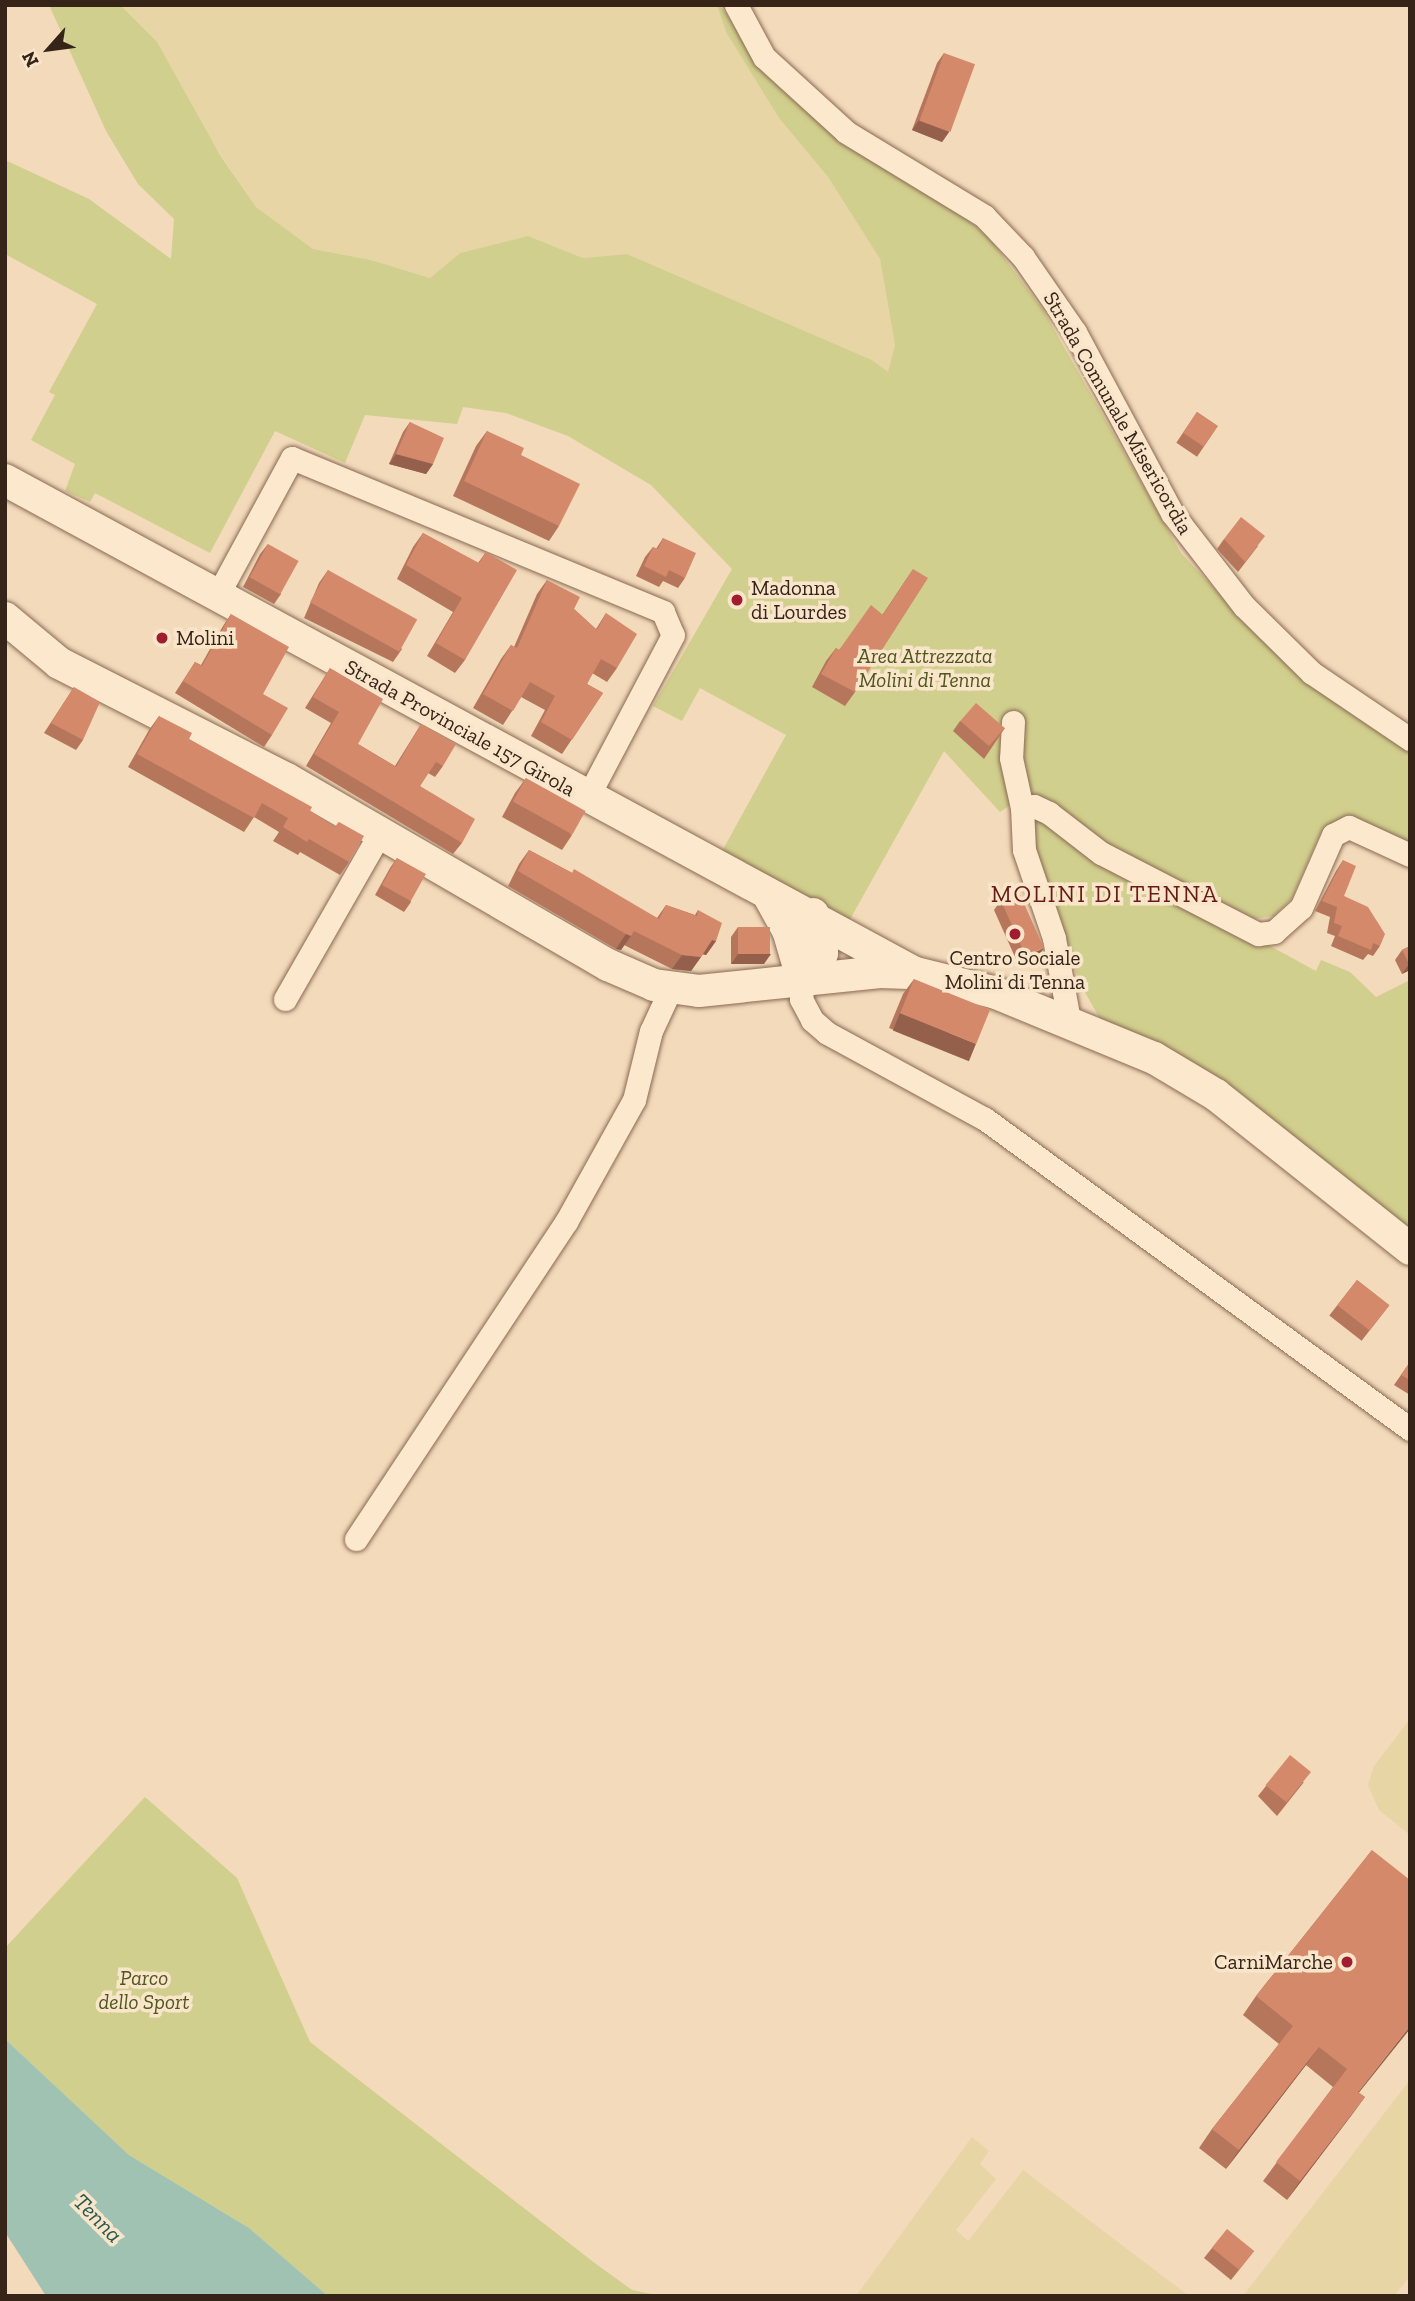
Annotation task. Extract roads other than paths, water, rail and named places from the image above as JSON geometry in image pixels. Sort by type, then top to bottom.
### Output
[{"type":"main road","name":"Strada Provinciale 157 Girola","points":[[5,481],[770,898],[813,915],[916,974]]},
{"type":"main road","name":"Strada Provinciale 157 Girola","points":[[5,618],[59,663],[287,779],[608,965],[671,988],[743,989],[848,974],[916,974],[996,993],[1069,1020],[1154,1058],[1216,1095],[1410,1249]]},
{"type":"main road","points":[[770,898],[788,930],[803,981],[818,966],[822,953],[813,915]]},
{"type":"street","name":"Strada Comunale Misericordia","points":[[736,5],[764,57],[846,132],[984,216],[1023,257],[1075,332],[1172,513],[1204,557],[1244,606],[1311,673],[1410,739]]},
{"type":"street","points":[[217,596],[292,458],[663,612],[673,635],[587,798]]},
{"type":"street","points":[[1013,722],[1011,758],[1022,808],[1024,850],[1054,938],[1069,1020]]},
{"type":"street","points":[[1022,808],[1034,806],[1049,813],[1101,853],[1258,934],[1274,932],[1301,908],[1333,835],[1349,827],[1410,855]]},
{"type":"street","points":[[285,999],[380,833]]},
{"type":"street","points":[[803,981],[802,999],[812,1020],[827,1033],[996,1126],[1410,1429]]},
{"type":"street","points":[[356,1539],[566,1222],[634,1100],[651,1031],[671,988]]},
{"type":"water","name":"Tenna","points":[[5,2039],[129,2155],[249,2228],[328,2296],[46,2296],[5,2232]]},
{"type":"place","name":"Madonna di Lourdes","points":[[737,600]]},
{"type":"place","name":"Molini","points":[[162,638]]},
{"type":"place","name":"Centro Sociale Molini di Tenna","points":[[1015,934]]},
{"type":"place","name":"CarniMarche","points":[[1347,1962]]},
{"type":"district","name":"MOLINI DI TENNA","points":[[1105,894]]},
{"type":"park label","name":"Area Attrezzata Molini di Tenna","points":[[925,668]]},
{"type":"park label","name":"Parco dello Sport","points":[[144,1990]]}]
